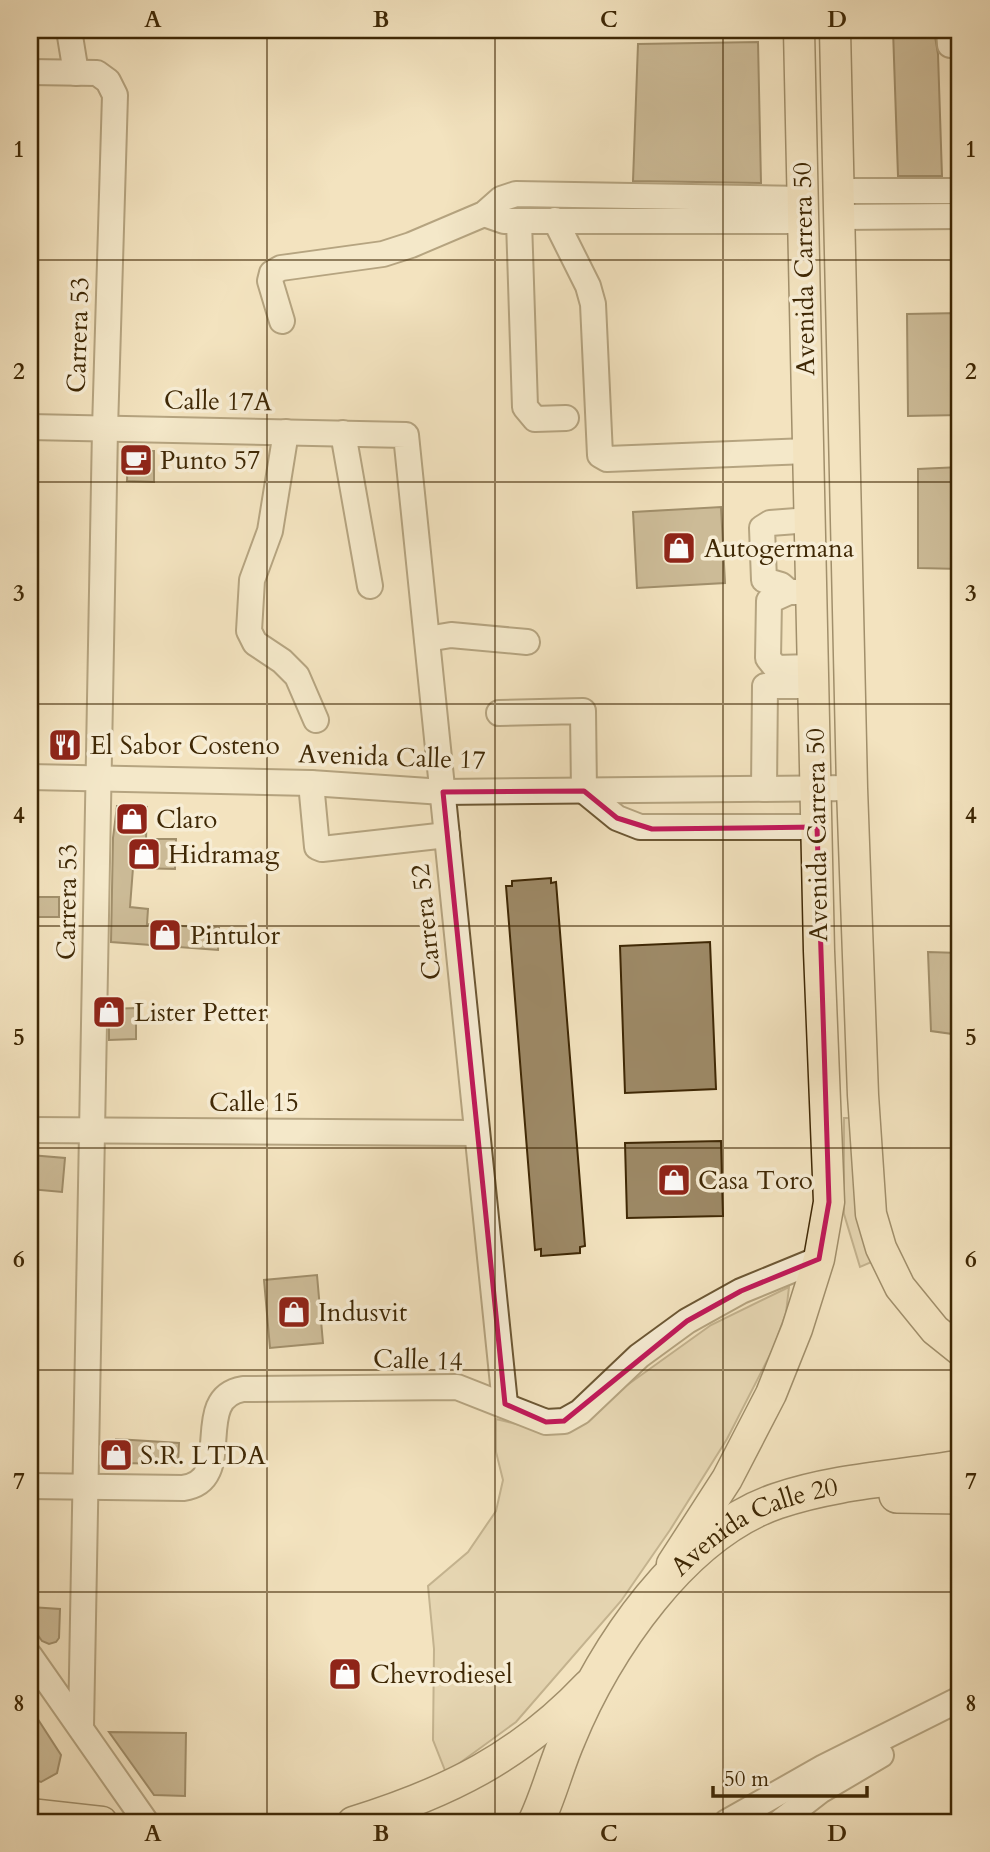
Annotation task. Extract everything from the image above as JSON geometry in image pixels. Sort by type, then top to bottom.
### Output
[{"type":"highway","name":"Avenida Calle 20","points":[[536,1822],[567,1738],[603,1669],[650,1598],[700,1546],[736,1521],[777,1501],[856,1483],[960,1468]]},
{"type":"highway","name":"Avenida Calle 20","points":[[603,1669],[683,1583],[717,1556],[758,1532],[803,1512],[845,1501],[889,1495],[960,1496]]},
{"type":"main road","name":"Avenida Carrera 50","points":[[650,1598],[727,1479],[771,1394],[797,1329],[819,1259],[829,1202],[813,677],[800,592],[810,520],[799,30]]},
{"type":"main road","name":"Avenida Carrera 50","points":[[835,30],[852,788],[871,1214],[881,1248],[914,1306],[960,1350]]},
{"type":"main road","points":[[353,1822],[444,1791],[490,1766],[567,1708],[603,1669]]},
{"type":"main road","points":[[30,1814],[102,1822]]},
{"type":"street","points":[[30,72],[76,73],[69,30]]},
{"type":"street","name":"Carrera 53","points":[[76,73],[97,73],[108,81],[115,95],[106,429],[82,1727]]},
{"type":"street","points":[[839,204],[960,191]]},
{"type":"street","points":[[282,321],[270,281],[272,273],[281,268],[383,254],[424,241],[484,214],[501,199],[516,194],[803,210]]},
{"type":"street","points":[[839,204],[960,216]]},
{"type":"street","points":[[484,214],[503,221],[519,221],[803,210]]},
{"type":"street","points":[[555,220],[588,286],[593,304],[600,455],[607,458],[808,451]]},
{"type":"street","points":[[519,221],[525,407],[535,419],[566,418]]},
{"type":"street","name":"Calle 17A","points":[[30,427],[406,435]]},
{"type":"street","points":[[286,432],[270,531],[252,580],[249,631],[255,643],[282,661],[297,676],[316,720]]},
{"type":"street","points":[[343,433],[370,586]]},
{"type":"street","name":"Carrera 52","points":[[406,435],[505,1404]]},
{"type":"street","points":[[800,592],[764,580],[762,528],[770,523],[810,520]]},
{"type":"street","points":[[800,592],[769,601],[769,663],[776,668],[813,677]]},
{"type":"street","points":[[427,639],[451,635],[527,642]]},
{"type":"street","points":[[764,789],[765,686],[813,677]]},
{"type":"street","points":[[499,713],[583,711],[584,791],[617,818],[640,827],[817,827]]},
{"type":"street","name":"Avenida Calle 17","points":[[30,777],[311,783],[443,792],[852,788]]},
{"type":"street","points":[[311,783],[317,847],[322,849],[447,835]]},
{"type":"street","points":[[824,1082],[863,1081]]},
{"type":"street","name":"Calle 15","points":[[30,1130],[477,1133]]},
{"type":"street","name":"Calle 14","points":[[30,1486],[183,1489],[198,1484],[205,1479],[211,1464],[217,1406],[235,1390],[457,1387],[546,1422],[564,1421],[580,1412],[639,1356],[687,1321],[753,1285],[819,1259]]},
{"type":"street","points":[[30,1656],[146,1822]]},
{"type":"street","points":[[727,1822],[824,1767],[960,1699]]},
{"type":"street","points":[[780,1822],[820,1791],[960,1714]]},
{"type":"highlighted area","points":[[584,791],[617,818],[652,829],[817,827],[829,1202],[819,1259],[741,1291],[687,1321],[564,1421],[546,1422],[505,1404],[443,792]]},
{"type":"shaded area","points":[[844,1118],[853,1118],[874,1261],[860,1267],[844,1214]]},
{"type":"shaded area","points":[[789,1287],[786,1313],[773,1349],[727,1439],[670,1530],[621,1601],[516,1722],[446,1773],[433,1740],[434,1649],[428,1586],[468,1552],[496,1511],[503,1480],[496,1452],[496,1419],[547,1432],[605,1401],[711,1325]]},
{"type":"building","points":[[893,30],[934,30],[938,54],[942,176],[898,176]]},
{"type":"building","points":[[758,42],[761,183],[633,181],[638,44]]},
{"type":"building","points":[[960,313],[960,415],[908,416],[907,314]]},
{"type":"building","points":[[128,451],[154,451],[154,482],[127,481]]},
{"type":"building","points":[[960,467],[960,569],[918,568],[918,469]]},
{"type":"building","name":"Autogermana","points":[[721,507],[725,583],[637,588],[633,512]]},
{"type":"building","name":"El Sabor Costeno","points":[[53,736],[78,738],[76,754],[52,753]]},
{"type":"building","points":[[117,806],[147,807],[146,839],[176,839],[175,869],[133,868],[130,907],[148,909],[147,924],[219,928],[218,950],[111,942],[113,838]]},
{"type":"building","points":[[551,878],[551,883],[556,882],[585,1246],[580,1247],[580,1253],[541,1256],[541,1249],[535,1250],[506,886],[512,886],[512,881]]},
{"type":"building","points":[[30,897],[59,897],[59,917],[30,917]]},
{"type":"building","points":[[710,942],[716,1089],[625,1093],[620,946]]},
{"type":"building","points":[[928,952],[960,953],[960,1035],[931,1031]]},
{"type":"building","points":[[136,1008],[136,1039],[109,1040],[109,1009]]},
{"type":"building","name":"Casa Toro","points":[[721,1141],[723,1216],[627,1218],[625,1143]]},
{"type":"building","points":[[30,1155],[65,1158],[62,1192],[30,1189]]},
{"type":"building","name":"Indusvit","points":[[317,1275],[323,1343],[270,1348],[264,1280]]},
{"type":"building","points":[[116,1439],[179,1443],[178,1464],[116,1463]]},
{"type":"building","points":[[30,1607],[60,1609],[59,1638],[56,1642],[49,1644],[42,1641],[30,1624]]},
{"type":"building","points":[[30,1707],[61,1755],[57,1773],[41,1782],[30,1778]]},
{"type":"building","points":[[109,1732],[186,1733],[185,1796],[154,1795]]},
{"type":"place","name":"Punto 57","points":[[136,460]]},
{"type":"place","name":"Autogermana","points":[[679,548]]},
{"type":"place","name":"El Sabor Costeno","points":[[65,745]]},
{"type":"place","name":"Claro","points":[[132,819]]},
{"type":"place","name":"Hidramag","points":[[144,854]]},
{"type":"place","name":"Pintulor","points":[[165,935]]},
{"type":"place","name":"Lister Petter","points":[[109,1012]]},
{"type":"place","name":"Casa Toro","points":[[674,1180]]},
{"type":"place","name":"Indusvit","points":[[294,1312]]},
{"type":"place","name":"S.R. LTDA","points":[[116,1455]]},
{"type":"place","name":"Chevrodiesel","points":[[345,1674]]}]
